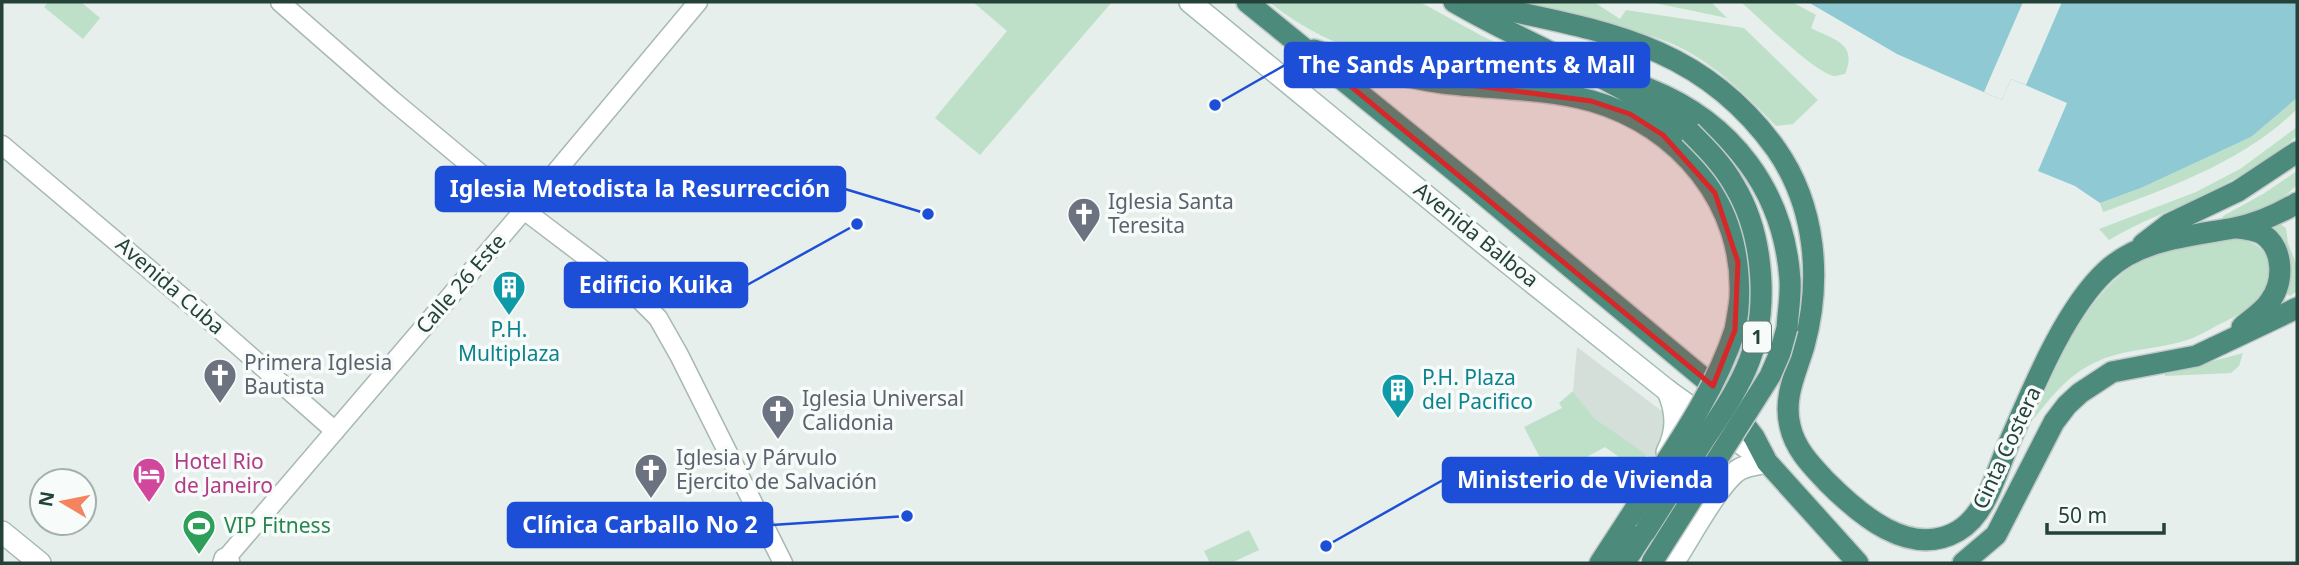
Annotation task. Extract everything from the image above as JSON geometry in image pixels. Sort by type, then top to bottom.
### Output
[{"type":"highway","name":"Avenida Balboa","points":[[1247,2],[1719,391],[1754,437],[1767,462],[1858,563]]},
{"type":"highway","name":"1","points":[[1454,2],[1637,97],[1690,132],[1735,185],[1748,218],[1759,257],[1762,296],[1758,335],[1746,369],[1727,404],[1625,563]]},
{"type":"highway","name":"Cinta Costera","points":[[1470,2],[1606,32],[1637,43],[1709,78],[1759,126],[1792,176],[1803,203],[1814,254],[1811,318],[1788,399],[1789,423],[1796,446],[1812,466],[1865,517],[1902,535],[1918,539],[1955,533],[1972,521],[1986,498],[2013,433],[2066,322],[2106,270],[2136,249],[2211,230],[2236,228],[2297,203]]},
{"type":"highway","name":"1","points":[[1302,46],[1402,76],[1442,83],[1551,93],[1591,101],[1630,114],[1663,135],[1701,174],[1715,193],[1729,226],[1738,262],[1740,297],[1735,330],[1726,360],[1709,393],[1600,563]]},
{"type":"highway","points":[[1592,74],[1645,87],[1666,96],[1709,122],[1753,167],[1780,223],[1788,257],[1790,284],[1787,328],[1770,376],[1652,563]]},
{"type":"highway","points":[[2136,249],[2169,224],[2238,191],[2297,152]]},
{"type":"highway","points":[[2225,343],[2270,302],[2279,284],[2280,263],[2274,248],[2264,235],[2249,229],[2236,228]]},
{"type":"highway","name":"Cinta Costera","points":[[1963,563],[1996,535],[2054,422],[2080,393],[2112,372],[2196,356],[2297,308]]},
{"type":"main road","name":"Avenida Balboa","points":[[1190,2],[1668,391],[1767,462]]},
{"type":"main road","points":[[1595,563],[1673,438],[1676,416],[1668,391]]},
{"type":"main road","points":[[1673,438],[1696,442],[1706,447],[1721,466],[1723,486]]},
{"type":"main road","points":[[1673,563],[1723,486],[1742,468],[1767,462]]},
{"type":"main road","points":[[2,532],[40,563]]},
{"type":"street","points":[[280,2],[392,100],[524,210],[632,292],[658,318],[783,563]]},
{"type":"street","name":"Calle 26 Este","points":[[225,562],[698,2]]},
{"type":"street","name":"Avenida Cuba","points":[[2,145],[208,319],[335,431]]},
{"type":"street","points":[[1978,563],[1996,535]]},
{"type":"highlighted area","points":[[1302,46],[1402,76],[1591,101],[1630,114],[1663,135],[1715,193],[1738,262],[1735,330],[1713,386],[1472,185]]},
{"type":"shaded area","points":[[1577,347],[1667,415],[1665,438],[1653,460],[1594,418],[1573,391]]},
{"type":"green space","points":[[48,2],[81,2],[100,18],[83,39],[44,7]]},
{"type":"green space","points":[[973,2],[1112,2],[980,155],[935,118],[1007,31]]},
{"type":"green space","points":[[1269,2],[1420,2],[1482,36],[1629,105],[1471,80],[1380,59],[1322,36]]},
{"type":"green space","points":[[1516,2],[1594,2],[1620,19],[1626,10],[1744,28],[1818,100],[1793,124],[1776,126],[1720,73],[1681,48],[1638,32]]},
{"type":"green space","points":[[1650,2],[1711,2],[1727,18]]},
{"type":"green space","points":[[1741,2],[1792,2],[1816,15],[1811,28],[1842,44],[1846,49],[1848,64],[1845,74],[1834,76],[1825,73]]},
{"type":"green space","points":[[2297,98],[2297,109],[2254,144],[2206,171],[2103,212],[2100,203],[2141,188],[2251,137]]},
{"type":"green space","points":[[2297,127],[2297,136],[2286,145],[2215,190],[2109,240],[2099,229],[2196,192],[2240,169]]},
{"type":"green space","points":[[2297,171],[2297,185],[2270,210],[2223,221],[2223,216]]},
{"type":"green space","points":[[2279,223],[2286,228],[2288,243],[2297,266],[2297,291],[2290,296],[2285,293],[2271,229],[2271,225]]},
{"type":"green space","points":[[2217,236],[2250,242],[2268,257],[2270,280],[2267,289],[2254,305],[2191,339],[2117,354],[2084,368],[2053,395],[2033,420],[2079,325],[2112,283],[2132,266],[2155,254]]},
{"type":"green space","points":[[2243,353],[2239,366],[2231,373],[2165,376],[2165,374]]},
{"type":"green space","points":[[1573,391],[1594,418],[1647,455],[1636,469],[1605,447],[1550,477],[1524,427],[1562,408],[1559,403]]},
{"type":"green space","points":[[1249,530],[1259,550],[1231,563],[1210,563],[1204,551]]},
{"type":"water","points":[[1808,2],[2297,2],[2297,98],[2251,137],[2141,188],[2100,203],[2075,186],[2038,171],[2067,103],[2011,79],[2002,100],[1897,54]]},
{"type":"pier","points":[[2023,2],[2062,2],[2026,85],[2011,79],[2002,100],[1984,92]]},
{"type":"place","name":"The Sands Apartments & Mall","points":[[1215,105]]},
{"type":"place","name":"Iglesia Metodista la Resurrección","points":[[928,214]]},
{"type":"place","name":"Edificio Kuika","points":[[857,224]]},
{"type":"place","name":"Iglesia Santa Teresita","points":[[1084,244]]},
{"type":"place","name":"P.H. Multiplaza","points":[[509,317]]},
{"type":"place","name":"Primera Iglesia Bautista","points":[[220,405]]},
{"type":"place","name":"P.H. Plaza del Pacifico","points":[[1398,420]]},
{"type":"place","name":"Iglesia Universal Calidonia","points":[[778,441]]},
{"type":"place","name":"Iglesia y Párvulo Ejercito de Salvación","points":[[651,500]]},
{"type":"place","name":"Hotel Rio de Janeiro","points":[[149,504]]},
{"type":"place","name":"Clínica Carballo No 2","points":[[907,516]]},
{"type":"place","name":"Ministerio de Vivienda","points":[[1326,546]]},
{"type":"place","name":"VIP Fitness","points":[[199,556]]}]
